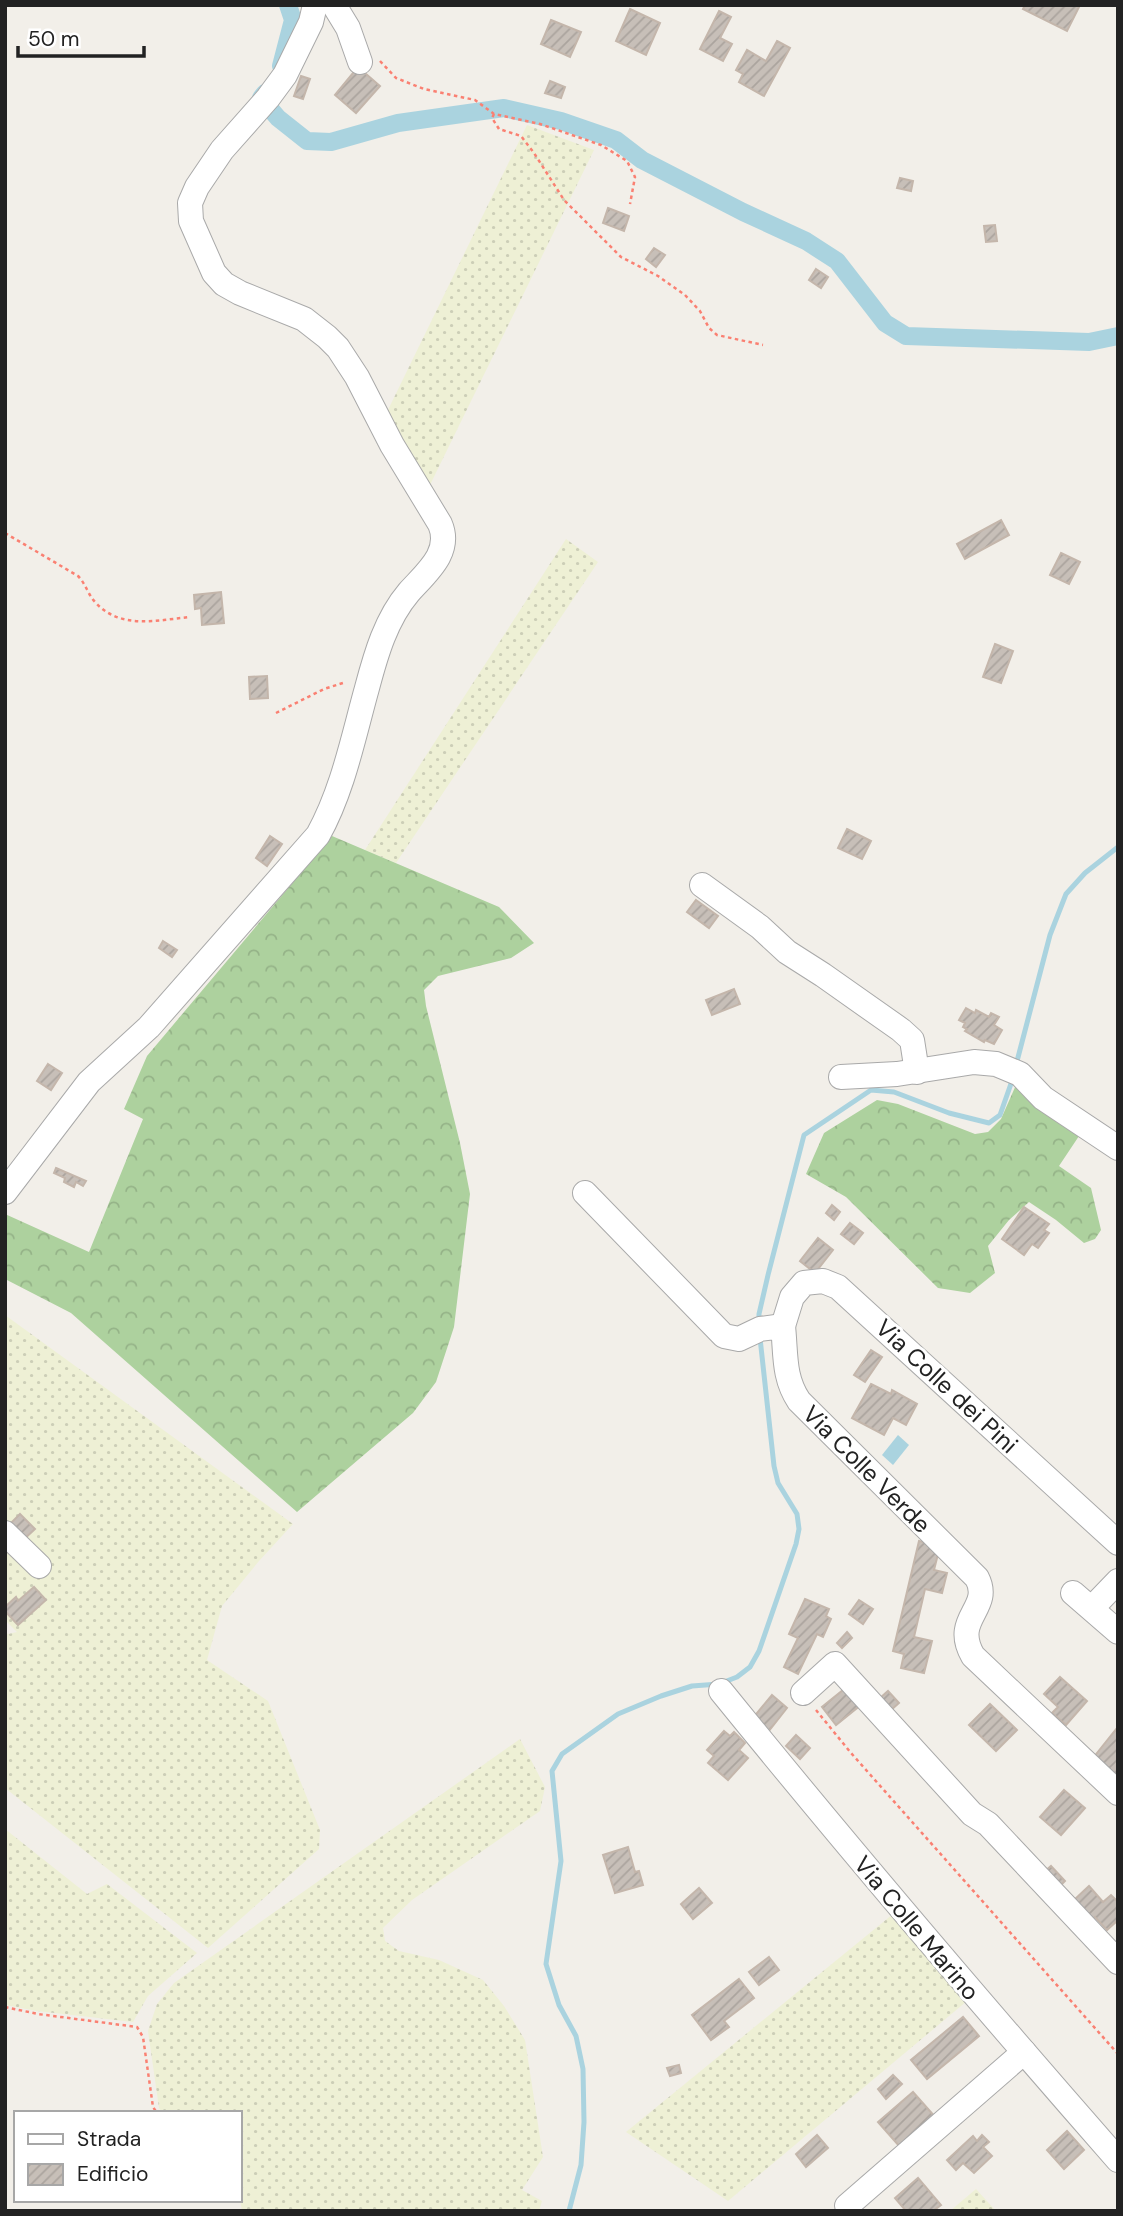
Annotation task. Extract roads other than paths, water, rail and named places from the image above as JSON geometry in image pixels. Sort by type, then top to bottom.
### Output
[{"type":"street","points":[[5,1192],[89,1082],[149,1027],[318,835],[337,793],[371,672],[392,614],[440,555],[444,542],[442,528],[338,348],[304,319],[240,293],[221,281],[214,273],[194,230],[190,209],[194,192],[214,160],[285,75],[311,22],[329,7],[348,28],[367,59]]},
{"type":"street","points":[[702,885],[760,927],[787,952],[901,1030],[912,1040],[917,1072]]},
{"type":"street","points":[[841,1077],[883,1076],[974,1062],[996,1064],[1023,1076],[1050,1103],[1118,1148]]},
{"type":"street","points":[[585,1193],[720,1334],[735,1340],[768,1328]]},
{"type":"street","name":"Via Colle dei Pini","points":[[768,1328],[804,1283],[823,1281],[838,1287],[1118,1543]]},
{"type":"street","name":"Via Colle Verde","points":[[768,1328],[791,1388],[799,1401],[976,1578],[981,1591],[980,1598],[965,1636],[973,1656],[1118,1793]]},
{"type":"street","points":[[5,1533],[39,1566]]},
{"type":"street","points":[[1118,1581],[1082,1601],[1118,1632]]},
{"type":"street","points":[[803,1693],[835,1664],[972,1814],[988,1824],[1118,1962]]},
{"type":"street","name":"Via Colle Marino","points":[[721,1691],[847,1846],[1118,2160]]},
{"type":"street","points":[[847,2206],[1024,2052]]},
{"type":"water","points":[[898,1435],[909,1445],[893,1465],[882,1455]]},
{"type":"waterway","points":[[281,66],[293,20],[288,5]]},
{"type":"waterway","points":[[265,93],[261,98],[278,118],[307,141],[331,142],[398,123],[504,108],[561,121],[616,140],[642,160],[806,241],[837,261],[885,323],[906,336],[1089,342],[1118,336]]},
{"type":"waterway","points":[[1016,1065],[1050,935],[1066,894],[1085,873],[1118,847]]},
{"type":"waterway","points":[[759,1322],[768,1275],[804,1135],[871,1090],[894,1092],[949,1113],[989,1123],[1000,1115],[1013,1078]]},
{"type":"waterway","points":[[569,2211],[581,2165],[584,2122],[583,2069],[576,2036],[559,2005],[546,1964],[561,1861],[552,1771],[562,1754],[618,1714],[692,1686],[719,1684],[737,1677],[750,1667],[759,1651],[799,1529],[797,1514],[778,1483],[774,1466],[760,1338]]}]
